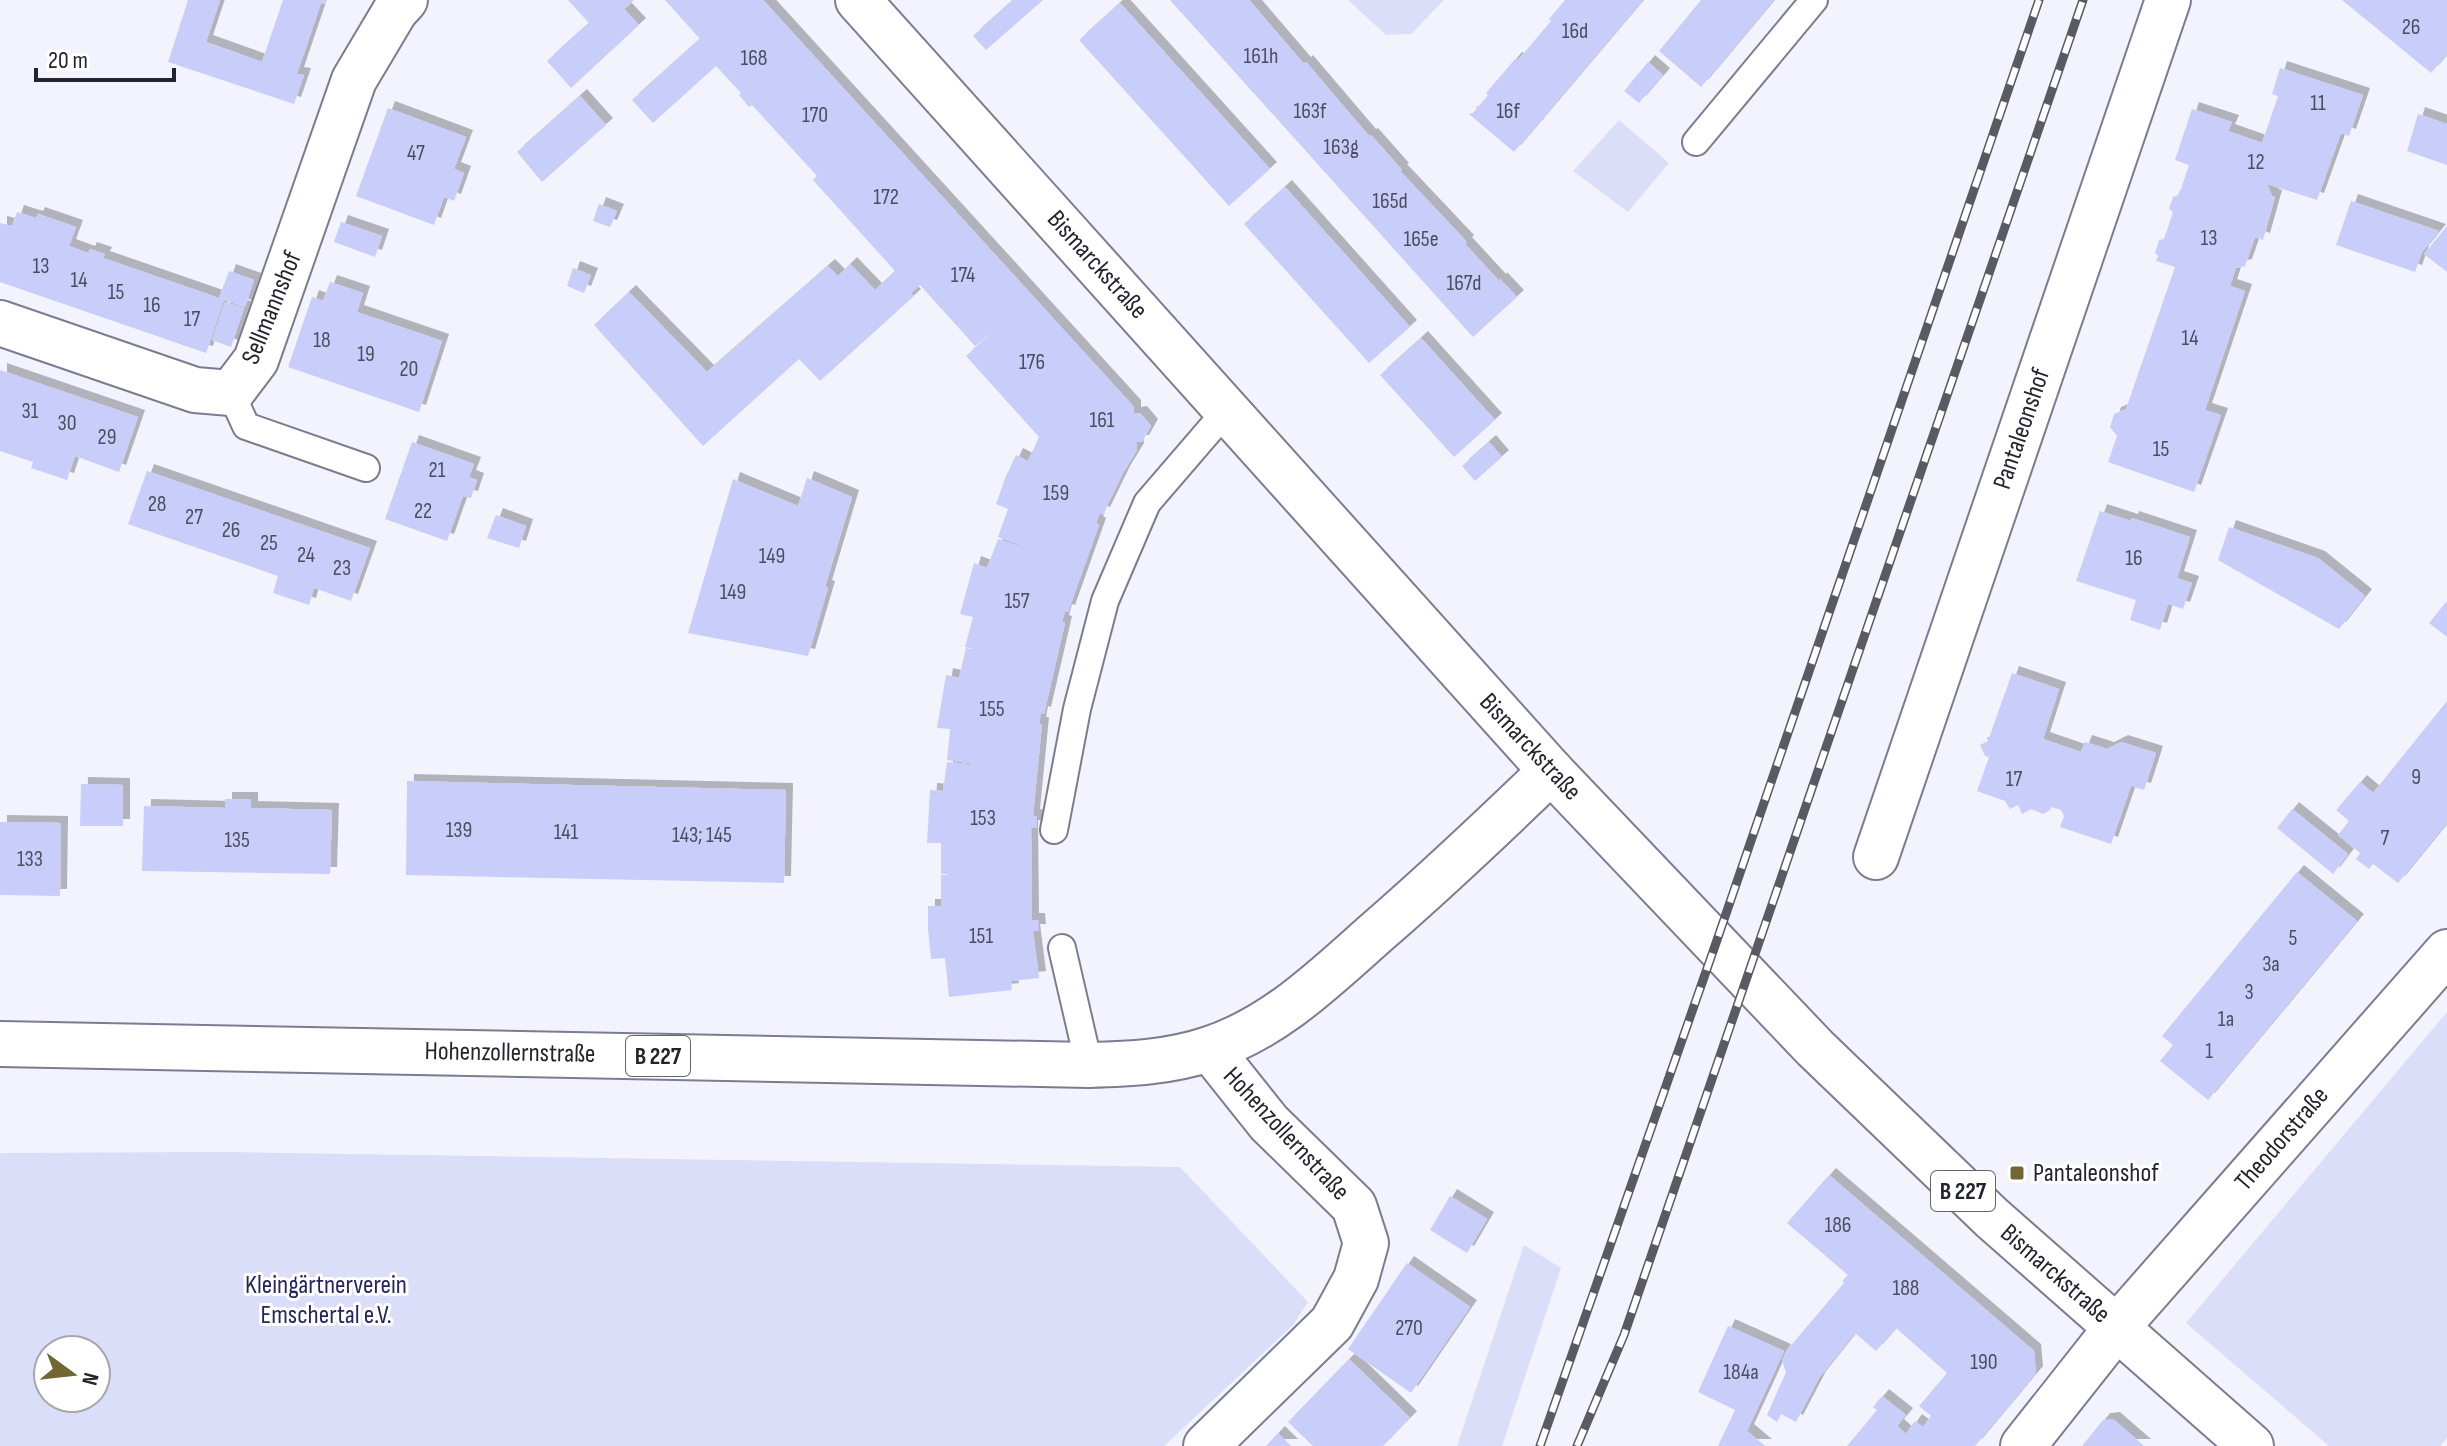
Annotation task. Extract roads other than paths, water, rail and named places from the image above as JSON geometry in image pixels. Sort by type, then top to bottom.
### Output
[{"type":"main road","name":"Sellmannshof","points":[[0,323],[195,390],[231,393],[256,360],[354,80],[395,11],[405,0]]},
{"type":"main road","name":"Bismarckstraße","points":[[858,0],[1551,771],[1815,1048],[2003,1229],[2251,1446]]},
{"type":"main road","name":"Pantaleonshof","points":[[1876,857],[2168,0]]},
{"type":"main road","name":"Hohenzollernstraße","points":[[0,1044],[1147,1064],[1210,1049],[1257,1028],[1301,999],[1470,851],[1551,771]]},
{"type":"main road","name":"Theodorstraße","points":[[2023,1446],[2117,1327],[2447,952]]},
{"type":"main road","name":"Hohenzollernstraße","points":[[1206,1446],[1332,1323],[1356,1279],[1366,1243],[1354,1206],[1269,1123],[1210,1049]]},
{"type":"lane","points":[[1696,142],[1814,0]]},
{"type":"lane","points":[[231,393],[246,426],[366,468]]},
{"type":"lane","points":[[1054,830],[1077,709],[1105,601],[1147,503],[1227,410]]},
{"type":"lane","points":[[1062,948],[1089,1065]]},
{"type":"railway","points":[[1540,1446],[2039,0]]},
{"type":"railway","points":[[1577,1446],[1624,1335],[2083,0]]},
{"type":"place","name":"Pantaleonshof","points":[[2017,1173]]},
{"type":"park label","name":"Kleingärtnerverein Emschertal e.V.","points":[[326,1300]]}]
